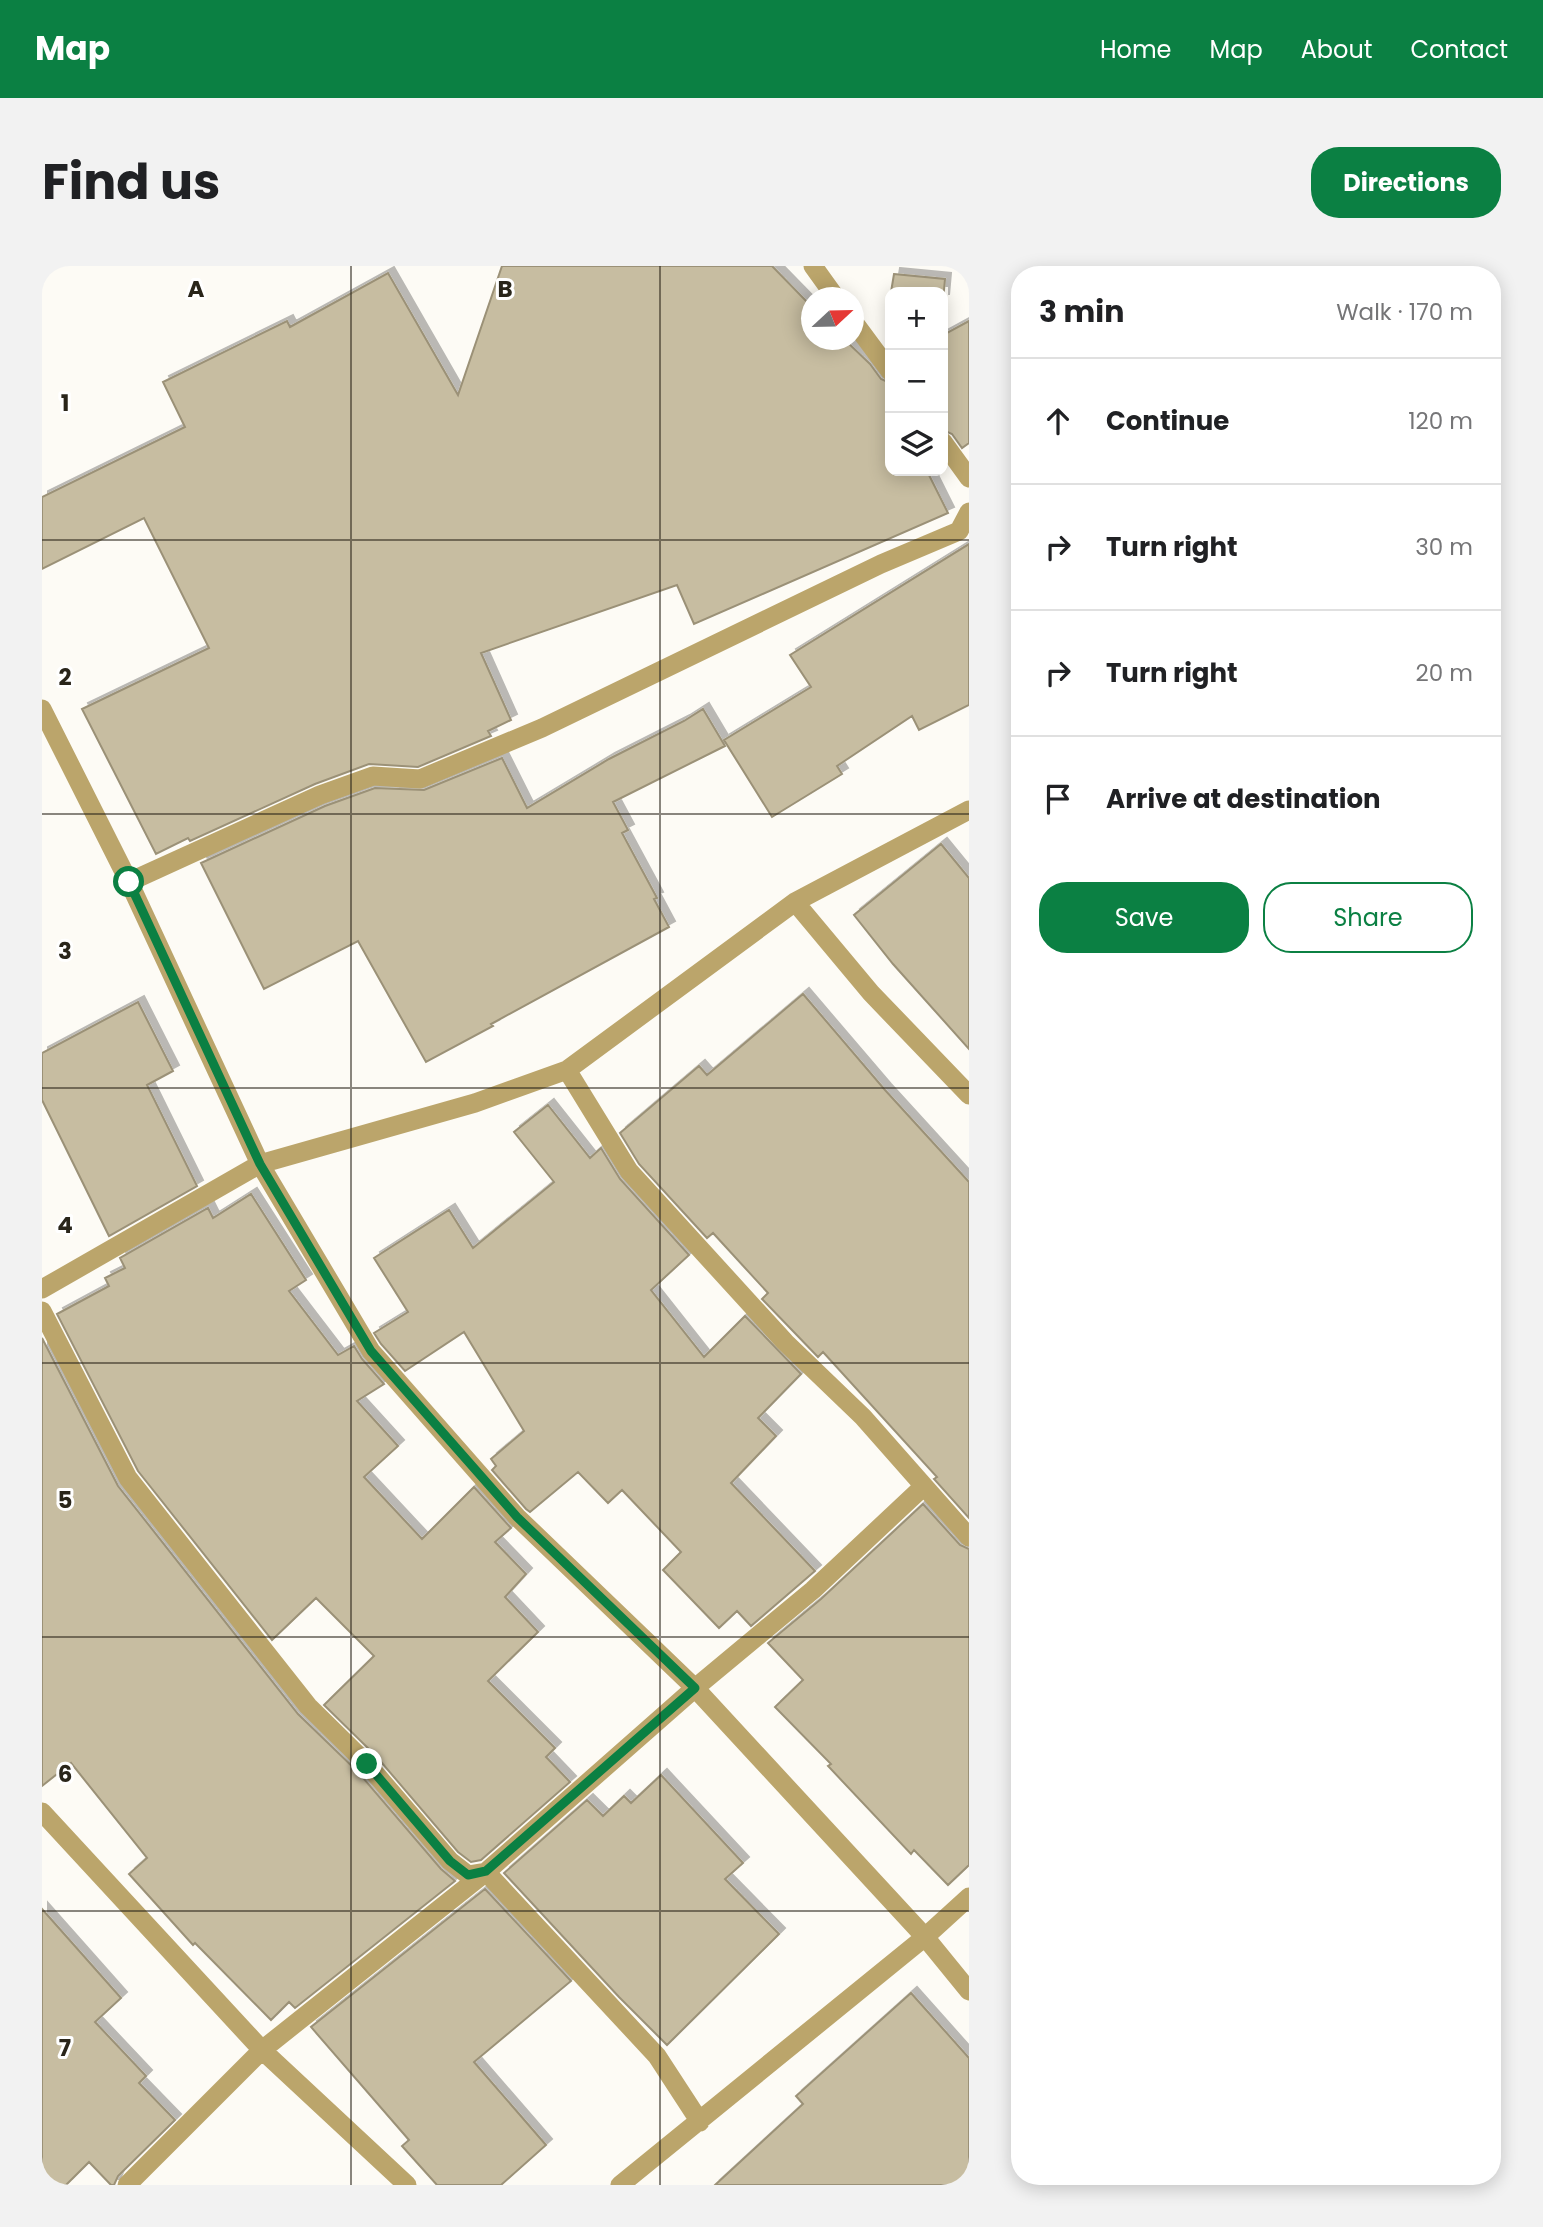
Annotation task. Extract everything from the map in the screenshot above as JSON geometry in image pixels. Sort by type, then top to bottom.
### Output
[{"type":"street","points":[[813,266],[828,287]]},
{"type":"street","points":[[864,336],[885,364]]},
{"type":"street","points":[[948,449],[969,478]]},
{"type":"street","points":[[129,882],[373,776],[420,779],[541,728],[881,564],[959,531],[969,512]]},
{"type":"street","points":[[42,709],[129,882],[260,1164],[371,1351],[517,1517],[695,1688],[925,1937],[969,1991]]},
{"type":"street","points":[[42,1289],[260,1164],[475,1103],[567,1070],[794,902],[969,810]]},
{"type":"street","points":[[794,902],[871,993],[969,1095]]},
{"type":"street","points":[[567,1070],[629,1171],[785,1342],[863,1417],[969,1536]]},
{"type":"street","points":[[42,1311],[128,1478],[308,1706],[367,1764],[450,1861],[468,1875],[486,1871]]},
{"type":"street","points":[[127,2185],[262,2050],[486,1871],[695,1688],[813,1590],[924,1486]]},
{"type":"street","points":[[42,1812],[262,2050],[407,2185]]},
{"type":"street","points":[[486,1871],[657,2056],[700,2122]]},
{"type":"street","points":[[620,2185],[925,1937],[969,1898]]},
{"type":"building","points":[[502,266],[772,266],[801,296],[801,350],[855,350],[885,381],[885,476],[930,476],[948,513],[694,624],[677,585],[481,653],[511,720],[488,731],[491,736],[418,767],[369,764],[315,784],[156,854],[82,709],[209,648],[144,518],[42,569],[42,497],[185,427],[163,382],[287,321],[290,327],[388,273],[458,395]]},
{"type":"building","points":[[894,274],[945,279],[944,287],[892,287]]},
{"type":"building","points":[[969,321],[969,443],[962,448],[948,432],[948,332]]},
{"type":"building","points":[[969,544],[969,705],[919,730],[912,716],[837,766],[842,774],[772,817],[724,740],[811,687],[790,655]]},
{"type":"building","points":[[703,709],[725,746],[613,802],[628,830],[622,833],[657,898],[654,899],[669,927],[426,1062],[358,941],[264,989],[201,863],[325,806],[375,788],[424,790],[502,758],[527,808],[609,759]]},
{"type":"building","points":[[941,844],[969,878],[969,1049],[893,964],[854,915]]},
{"type":"building","points":[[803,994],[969,1182],[969,1518],[934,1479],[937,1477],[823,1352],[818,1357],[762,1299],[768,1293],[713,1233],[707,1238],[639,1164],[620,1133],[699,1066],[707,1075]]},
{"type":"building","points":[[138,1002],[173,1071],[147,1085],[197,1186],[109,1236],[42,1100],[42,1053]]},
{"type":"building","points":[[548,1105],[590,1158],[601,1148],[620,1179],[689,1255],[651,1290],[704,1357],[745,1316],[801,1374],[758,1418],[776,1436],[731,1483],[815,1571],[751,1626],[737,1611],[719,1628],[663,1570],[681,1552],[622,1490],[608,1503],[578,1472],[530,1512],[526,1509],[492,1470],[496,1466],[491,1459],[524,1431],[464,1332],[405,1371],[374,1333],[408,1312],[374,1258],[449,1210],[473,1248],[554,1182],[514,1132]]},
{"type":"building","points":[[251,1194],[306,1280],[289,1291],[338,1355],[354,1346],[384,1384],[357,1401],[398,1446],[364,1477],[422,1539],[474,1487],[511,1528],[495,1542],[526,1574],[505,1597],[538,1632],[488,1681],[555,1748],[546,1757],[570,1782],[481,1860],[471,1862],[458,1852],[376,1756],[324,1705],[374,1656],[316,1598],[272,1640],[138,1471],[57,1314],[109,1286],[105,1278],[125,1268],[120,1258],[208,1208],[213,1218]]},
{"type":"building","points":[[42,1338],[118,1486],[298,1714],[358,1772],[441,1869],[455,1881],[295,2008],[289,2002],[271,2020],[195,1943],[193,1945],[129,1874],[147,1858],[71,1763],[42,1786]]},
{"type":"building","points":[[923,1504],[960,1545],[969,1549],[969,1865],[948,1885],[914,1850],[911,1854],[828,1766],[831,1764],[775,1707],[803,1680],[768,1643],[821,1599]]},
{"type":"building","points":[[661,1775],[743,1863],[725,1879],[779,1934],[667,2045],[504,1873],[587,1800],[603,1816],[624,1796],[631,1803]]},
{"type":"building","points":[[485,1889],[571,1981],[474,2062],[546,2145],[501,2185],[437,2185],[402,2146],[409,2140],[311,2027]]},
{"type":"building","points":[[42,1909],[121,1998],[95,2022],[146,2076],[139,2083],[175,2120],[118,2176],[114,2185],[89,2162],[66,2185],[42,2185]]},
{"type":"building","points":[[911,1993],[969,2058],[969,2185],[715,2185],[803,2104],[796,2096]]},
{"type":"route","points":[[129,882],[260,1164],[371,1351],[517,1517],[695,1688],[486,1871],[468,1875],[450,1861],[367,1764]]}]
